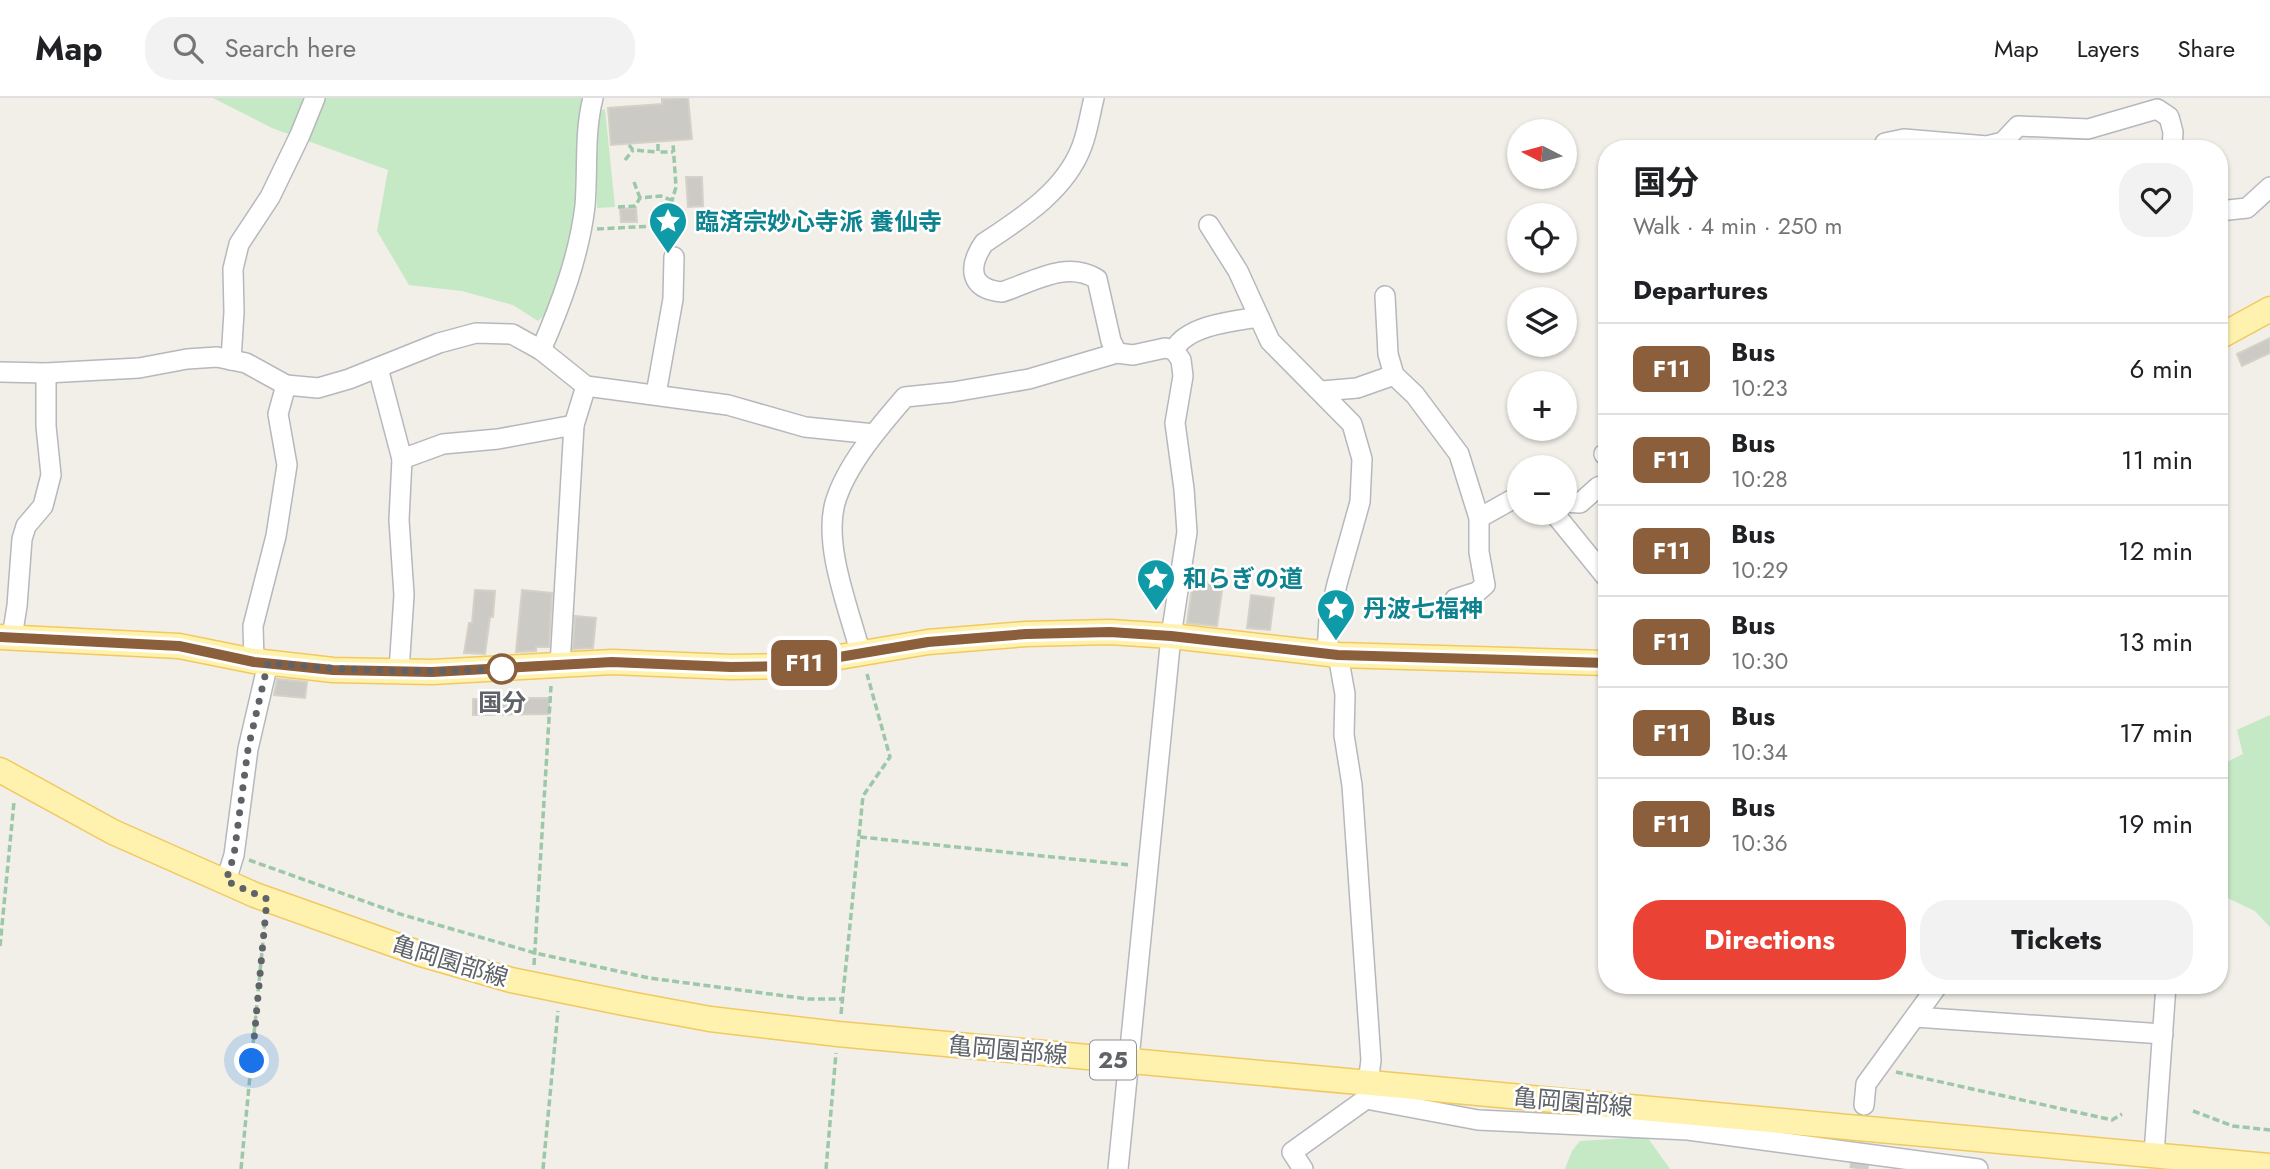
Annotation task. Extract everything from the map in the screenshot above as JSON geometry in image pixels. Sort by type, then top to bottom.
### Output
[{"type":"main road","points":[[2228,332],[2270,309]]},
{"type":"main road","points":[[6,637],[179,646],[261,662],[333,670],[432,672],[612,662],[731,667],[786,666],[928,642],[1026,634],[1110,632],[1333,654],[1598,663]]},
{"type":"main road","name":"亀岡園部線","points":[[8,774],[113,832],[267,899],[421,954],[532,984],[710,1019],[838,1034],[1128,1061],[1367,1091],[2154,1154],[2270,1166]]},
{"type":"street","points":[[231,360],[233,269],[239,244],[270,197],[300,135],[314,98]]},
{"type":"street","points":[[541,350],[560,307],[580,230],[584,206],[588,119],[593,98]]},
{"type":"street","points":[[1094,98],[1082,147],[1053,192],[984,243],[973,267],[974,278],[981,286],[1002,292],[1066,270],[1086,272],[1097,279],[1111,341],[1117,353]]},
{"type":"street","points":[[2005,140],[2018,126],[2088,129],[2158,103],[2169,117],[2173,140]]},
{"type":"street","points":[[2228,210],[2247,208],[2270,187]]},
{"type":"street","points":[[1209,225],[1238,271],[1270,341],[1352,424],[1362,459],[1360,502],[1329,619],[1333,654],[1345,694],[1344,734],[1352,785],[1371,1060],[1367,1091],[1292,1152],[1303,1169]]},
{"type":"street","points":[[656,394],[673,299],[674,257]]},
{"type":"street","points":[[1385,296],[1388,354],[1394,375],[1415,395],[1460,454],[1479,518],[1479,552],[1485,585],[1477,593],[1455,599]]},
{"type":"street","points":[[1174,349],[1178,341],[1217,323],[1259,317]]},
{"type":"street","points":[[0,372],[46,373],[139,368],[187,359],[217,357],[246,363],[286,385],[318,388],[476,332],[512,334],[541,350],[586,386],[728,405],[805,427],[874,434]]},
{"type":"street","points":[[861,655],[836,563],[832,529],[834,505],[842,484],[874,434],[905,397],[1029,379],[1117,353],[1133,355],[1165,348],[1174,349]]},
{"type":"street","points":[[1118,1169],[1146,866],[1171,636],[1187,532],[1175,423],[1183,376],[1181,360],[1174,349]]},
{"type":"street","points":[[378,368],[402,459],[399,520],[404,595],[399,671]]},
{"type":"street","points":[[6,637],[17,606],[22,539],[26,526],[43,506],[51,475],[46,426],[46,373]]},
{"type":"street","points":[[1322,391],[1357,388],[1394,375]]},
{"type":"street","points":[[226,881],[234,855],[261,662],[253,626],[276,536],[287,466],[278,414],[286,385]]},
{"type":"street","points":[[556,666],[574,425],[586,386]]},
{"type":"street","points":[[402,459],[443,444],[498,439],[574,425]]},
{"type":"street","points":[[1577,503],[1598,488]]},
{"type":"street","points":[[1479,518],[1507,502]]},
{"type":"street","points":[[1563,525],[1598,567]]},
{"type":"street","points":[[1864,1105],[1866,1084],[1932,994]]},
{"type":"street","points":[[2154,1154],[2165,994]]},
{"type":"street","points":[[1915,1017],[2163,1034]]},
{"type":"street","points":[[1367,1091],[1478,1120],[1688,1130],[1978,1169]]},
{"type":"path","points":[[640,198],[661,196],[671,202],[676,187],[673,143]]},
{"type":"path","points":[[658,144],[658,152]]},
{"type":"path","points":[[629,145],[633,150],[673,152]]},
{"type":"path","points":[[625,160],[633,150]]},
{"type":"path","points":[[634,182],[640,198]]},
{"type":"path","points":[[618,207],[635,206],[640,198]]},
{"type":"path","points":[[580,230],[672,227],[671,214]]},
{"type":"path","points":[[826,1169],[863,796],[890,757],[861,655]]},
{"type":"path","points":[[532,984],[556,666]]},
{"type":"path","points":[[0,946],[8,774]]},
{"type":"path","points":[[859,837],[1146,866]]},
{"type":"path","points":[[234,855],[400,914],[535,954],[649,978],[808,999],[843,999]]},
{"type":"path","points":[[241,1169],[267,899]]},
{"type":"path","points":[[543,1169],[559,990]]},
{"type":"path","points":[[1878,1068],[2112,1120],[2122,1114]]},
{"type":"path","points":[[2193,1111],[2233,1126],[2270,1130]]},
{"type":"green space","points":[[213,98],[586,98],[575,214],[555,305],[538,321],[513,305],[462,291],[409,285],[377,231],[388,170],[272,128]]},
{"type":"green space","points":[[605,109],[615,207],[597,208],[597,139],[600,111]]},
{"type":"green space","points":[[2270,715],[2270,927],[2255,911],[2228,898],[2228,762],[2243,754],[2237,730]]},
{"type":"green space","points":[[1647,1137],[1670,1169],[1565,1169],[1572,1151],[1580,1141]]},
{"type":"building","points":[[688,98],[692,139],[611,145],[608,108],[662,104],[662,99]]},
{"type":"building","points":[[686,177],[702,177],[703,206],[688,207]]},
{"type":"building","points":[[636,208],[637,222],[621,222],[620,209]]},
{"type":"building","points":[[2270,338],[2270,353],[2242,366],[2237,354]]},
{"type":"building","points":[[1193,581],[1223,584],[1217,626],[1187,623]]},
{"type":"building","points":[[475,590],[495,591],[493,617],[490,617],[485,654],[464,653],[469,623],[472,623]]},
{"type":"building","points":[[522,590],[552,593],[549,647],[516,652]]},
{"type":"building","points":[[1251,595],[1274,598],[1270,630],[1247,628]]},
{"type":"building","points":[[575,616],[596,618],[593,648],[573,649]]},
{"type":"building","points":[[277,679],[307,682],[305,698],[274,695]]},
{"type":"building","points":[[482,695],[549,698],[549,714],[473,715],[473,699],[481,699]]},
{"type":"tunnel","points":[[1859,1169],[1864,1114]]},
{"type":"bus line","name":"F11","points":[[0,637],[179,646],[254,662],[333,670],[432,672],[612,662],[731,667],[786,666],[928,642],[1026,634],[1110,632],[1171,636],[1338,655],[1598,663]]},
{"type":"place","name":"臨済宗妙心寺派 養仙寺","points":[[668,255]]},
{"type":"place","name":"和らぎの道","points":[[1156,612]]},
{"type":"place","name":"丹波七福神","points":[[1336,642]]},
{"type":"place","name":"国分","points":[[502,669]]},
{"type":"route","points":[[252,1061],[267,899],[226,881],[234,855],[248,749],[268,663],[333,670],[432,672],[505,669],[502,669]]}]
